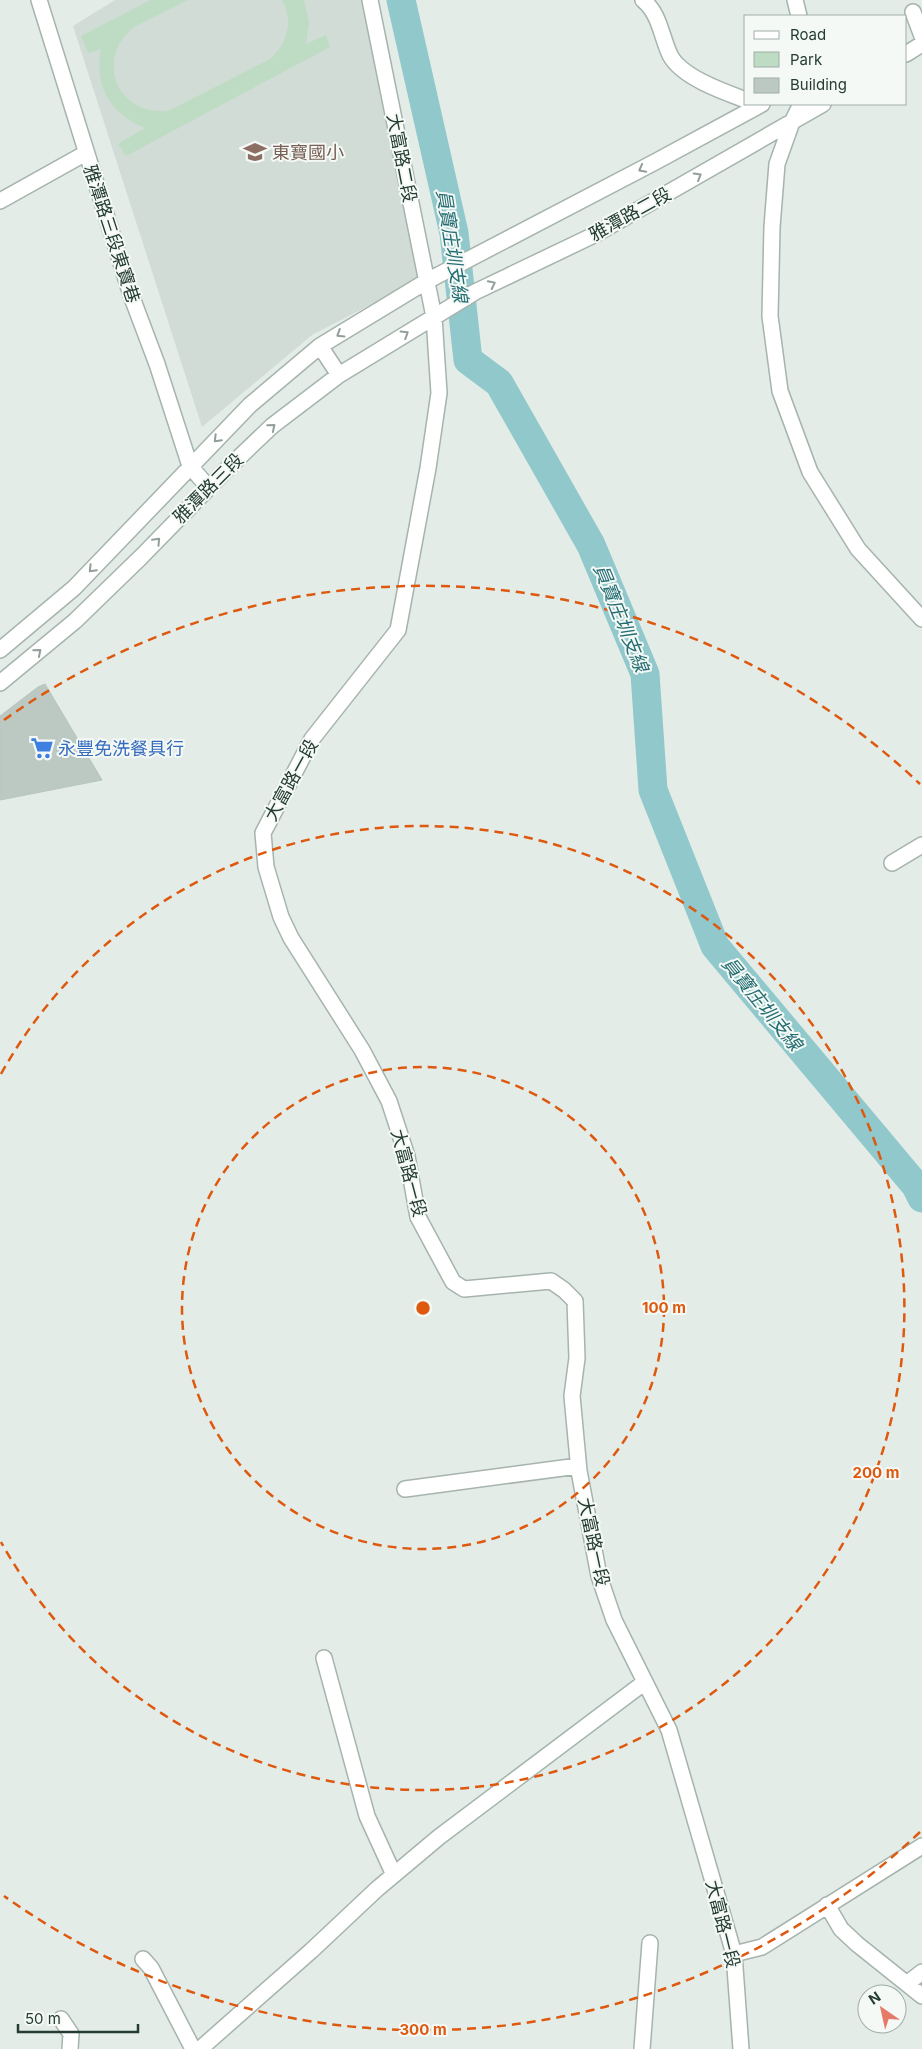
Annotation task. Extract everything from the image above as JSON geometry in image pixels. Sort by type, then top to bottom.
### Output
[{"type":"street","name":"雅潭路三段東寶巷","points":[[38,0],[131,294],[157,364],[190,466]]},
{"type":"street","name":"大富路二段","points":[[370,0],[434,317]]},
{"type":"street","points":[[643,0],[649,5],[660,26],[671,57],[692,77],[744,98]]},
{"type":"street","points":[[796,0],[799,15]]},
{"type":"street","points":[[914,12],[922,36]]},
{"type":"street","points":[[907,53],[922,44]]},
{"type":"street","name":"雅潭路二段","points":[[427,281],[751,105]]},
{"type":"street","points":[[800,105],[792,122],[777,164],[772,227],[770,316],[780,392],[810,472],[858,549],[922,619]]},
{"type":"street","name":"雅潭路二段","points":[[434,317],[475,292],[596,234],[821,105]]},
{"type":"street","points":[[0,201],[86,153]]},
{"type":"street","name":"雅潭路三段","points":[[0,650],[74,588],[250,405],[320,346],[427,281]]},
{"type":"street","name":"雅潭路三段","points":[[0,683],[75,621],[141,557],[208,487],[272,426],[339,375],[434,317]]},
{"type":"street","name":"大富路一段","points":[[434,317],[439,393],[428,468],[398,630],[312,738],[263,833],[266,867],[281,917],[291,938],[362,1050],[389,1101],[407,1156],[413,1198],[418,1217],[453,1282],[464,1289],[551,1281],[575,1301],[577,1358],[572,1396],[578,1466],[599,1576],[614,1620],[669,1730],[734,1954],[741,2049]]},
{"type":"street","points":[[320,346],[339,375]]},
{"type":"street","points":[[190,466],[208,487]]},
{"type":"street","points":[[892,863],[922,846]]},
{"type":"street","points":[[405,1489],[578,1466]]},
{"type":"street","points":[[324,1658],[366,1816],[394,1875]]},
{"type":"street","points":[[200,2049],[439,1836],[645,1682]]},
{"type":"street","points":[[734,1954],[762,1947],[922,1846]]},
{"type":"street","points":[[827,1905],[841,1929],[922,1996]]},
{"type":"street","points":[[642,2049],[650,1943]]},
{"type":"street","points":[[143,1959],[151,1968],[193,2049]]},
{"type":"street","points":[[908,1984],[922,1972]]},
{"type":"street","points":[[61,2019],[71,2034],[70,2049]]},
{"type":"shaded area","name":"東寶國小","points":[[115,0],[367,0],[420,279],[312,335],[202,427],[73,26]]},
{"type":"green space","points":[[151,0],[188,0],[134,27],[122,40],[115,54],[114,69],[117,83],[124,95],[136,104],[150,110],[168,111],[270,59],[281,46],[287,32],[288,16],[282,0],[304,0],[309,22],[306,44],[326,35],[330,47],[126,156],[118,144],[145,128],[122,115],[107,97],[100,75],[101,49],[88,53],[81,36]]},
{"type":"building","name":"永豐免洗餐具行","points":[[45,684],[102,780],[0,800],[0,716],[38,687]]},
{"type":"waterway","name":"員寶庄圳支線","points":[[401,0],[454,233],[468,360],[499,383],[591,545],[645,674],[653,790],[715,946],[916,1186],[922,1198]]},
{"type":"place","name":"東寶國小","points":[[255,152]]},
{"type":"place","name":"永豐免洗餐具行","points":[[42,748]]}]
